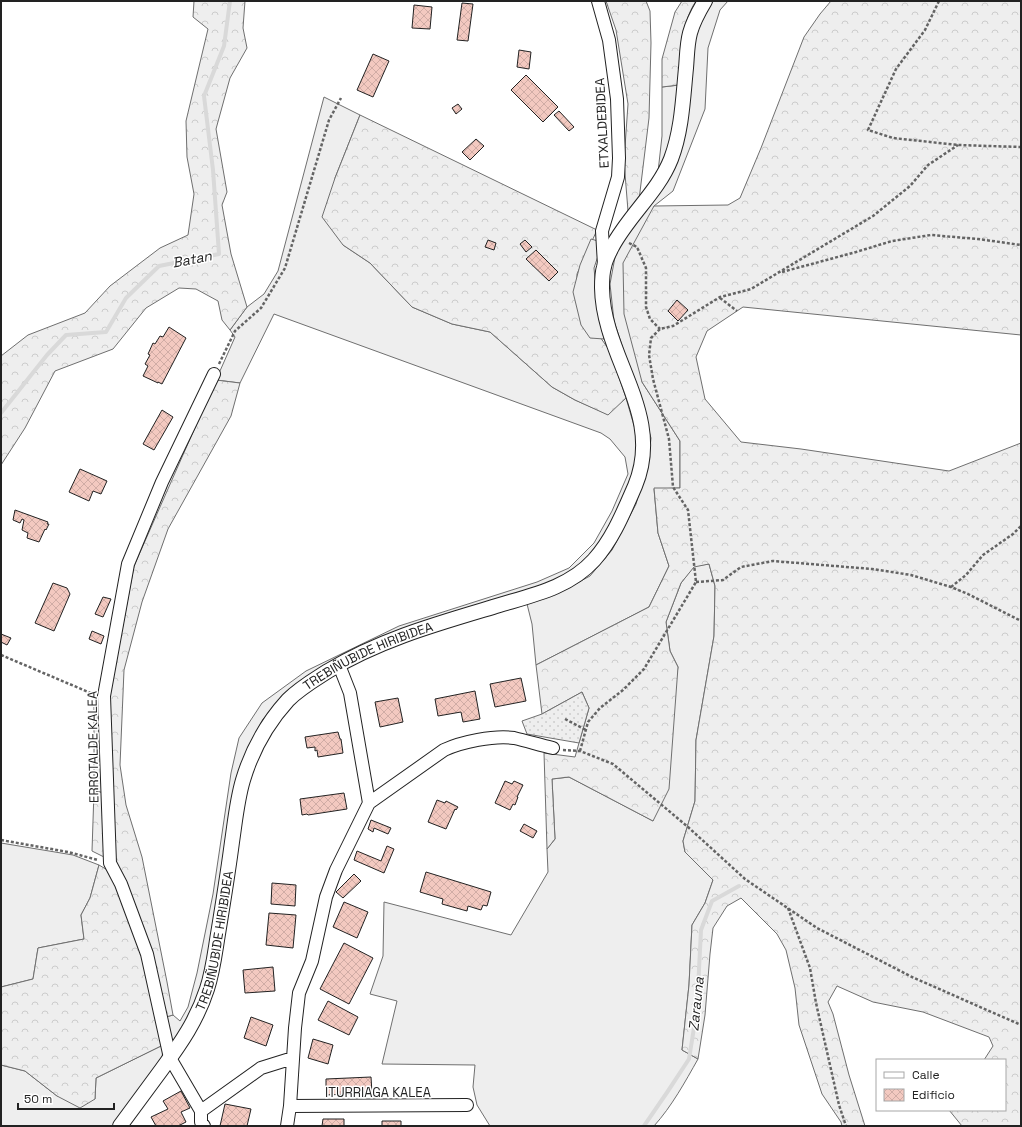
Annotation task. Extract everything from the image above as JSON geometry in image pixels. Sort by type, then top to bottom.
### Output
[{"type":"street","name":"ETXALDEBIDEA","points":[[598,1],[609,40],[617,99],[619,158],[618,177],[602,230],[604,267]]},
{"type":"street","name":"TREBIÑUBIDE HIRIBIDEA","points":[[120,1126],[170,1058],[200,1011],[212,971],[237,810],[243,781],[251,757],[262,734],[277,713],[290,698],[304,686],[339,665],[373,648],[447,621],[546,591],[570,580],[594,560],[614,530],[640,470],[644,439],[638,408],[619,359],[604,307],[602,288],[604,267],[618,236],[664,174],[672,155],[678,135],[682,111],[689,35],[705,1]]},
{"type":"street","name":"ERROTALDE KALEA","points":[[201,1110],[170,1058],[147,954],[121,884],[110,863],[104,696],[128,564],[162,482],[214,374]]},
{"type":"street","points":[[339,665],[350,693],[369,803]]},
{"type":"street","points":[[287,1126],[299,993],[312,962],[326,897],[336,870],[369,803],[444,750],[466,742],[493,738],[512,738],[553,748]]},
{"type":"street","points":[[204,1126],[201,1122],[201,1110],[260,1068],[293,1058]]},
{"type":"street","name":"ITURRIAGA KALEA","points":[[290,1106],[467,1105]]},
{"type":"path","points":[[939,1],[925,30],[896,69],[868,130],[893,138],[958,145],[1021,147]]},
{"type":"path","points":[[214,374],[235,331],[261,308],[285,268],[329,120],[341,98]]},
{"type":"path","points":[[958,145],[928,165],[910,186],[873,216],[751,289],[720,297],[673,326],[660,329],[651,338],[649,355],[653,379],[669,439],[673,486],[688,510],[696,582],[644,669],[623,690],[600,708],[588,722],[580,751],[612,764],[688,828],[745,879],[817,928],[912,977],[1021,1025]]},
{"type":"path","points":[[777,273],[892,241],[931,235],[978,239],[1021,245]]},
{"type":"path","points":[[618,236],[637,247],[646,268],[646,307],[650,319],[660,329]]},
{"type":"path","points":[[720,297],[737,311]]},
{"type":"path","points":[[951,587],[966,575],[983,555],[1013,534],[1021,526]]},
{"type":"path","points":[[696,582],[723,580],[741,567],[773,561],[872,568],[911,575],[951,587],[1021,621]]},
{"type":"path","points":[[1,655],[91,694],[104,696]]},
{"type":"path","points":[[565,719],[586,730]]},
{"type":"path","points":[[1,840],[68,852],[110,863]]},
{"type":"path","points":[[788,908],[810,968],[816,1003],[839,1105],[846,1126]]},
{"type":"green space","points":[[194,1],[245,1],[243,28],[247,48],[230,78],[216,129],[227,192],[222,205],[231,254],[247,307],[230,330],[222,320],[218,301],[196,289],[179,288],[146,308],[113,349],[55,371],[25,428],[1,465],[1,356],[28,335],[85,313],[110,286],[160,248],[188,235],[194,194],[187,157],[186,121],[208,29],[193,17]]},
{"type":"green space","points":[[606,1],[646,1],[650,11],[651,43],[649,118],[639,200],[628,211],[624,161],[628,104],[616,30]]},
{"type":"green space","points":[[682,1],[696,1],[687,20],[684,31],[679,85],[662,87],[662,59],[675,12]]},
{"type":"green space","points":[[713,1],[728,1],[720,10],[708,48],[705,109],[673,191],[654,206],[642,382],[680,441],[680,488],[654,489],[658,533],[669,566],[649,607],[536,665],[532,624],[527,604],[564,590],[590,576],[612,550],[636,504],[649,457],[651,438],[614,321],[610,284],[615,257],[626,234],[658,195],[698,27]]},
{"type":"green space","points":[[831,1],[1021,1],[1021,335],[743,307],[707,331],[696,357],[705,399],[741,442],[801,449],[949,471],[1021,443],[1021,1126],[962,1126],[950,1111],[1006,1111],[1006,1059],[985,1059],[993,1046],[989,1037],[923,1012],[873,1002],[837,986],[828,1002],[833,1014],[849,1075],[865,1126],[842,1126],[841,1122],[822,1094],[799,1025],[795,988],[786,950],[777,934],[741,898],[727,906],[713,928],[705,1015],[698,1059],[682,1050],[689,985],[692,925],[705,903],[713,880],[685,852],[683,841],[695,801],[696,740],[714,636],[715,586],[709,564],[694,567],[681,583],[666,622],[670,651],[678,667],[669,789],[653,821],[569,777],[552,779],[555,839],[547,849],[544,753],[575,757],[589,708],[582,692],[542,714],[536,665],[649,607],[669,566],[658,533],[654,488],[680,488],[680,441],[642,382],[624,314],[623,263],[654,206],[728,205],[740,198],[804,37]]},
{"type":"green space","points":[[679,85],[673,134],[666,156],[658,172],[662,136],[662,87]]},
{"type":"green space","points":[[324,97],[360,115],[335,178],[343,245],[370,263],[412,307],[452,324],[490,332],[552,387],[575,400],[607,414],[626,398],[637,436],[637,460],[626,495],[597,548],[573,570],[549,584],[474,607],[291,689],[263,719],[243,761],[210,961],[194,1010],[178,1037],[172,1042],[166,1017],[173,1015],[180,1021],[188,1007],[197,973],[213,894],[231,773],[239,738],[262,703],[306,671],[399,626],[537,582],[569,568],[594,543],[612,511],[628,474],[625,457],[610,439],[601,433],[274,314],[240,383],[216,380],[235,337],[230,330],[247,307],[264,294],[278,271]]},
{"type":"green space","points":[[360,115],[597,230],[577,274],[577,297],[595,330],[610,351],[626,398],[608,415],[575,400],[552,387],[490,332],[452,324],[412,307],[370,263],[343,245],[322,217],[335,178]]},
{"type":"green space","points":[[216,380],[240,383],[231,416],[168,529],[142,602],[124,670],[120,765],[126,805],[142,857],[167,982],[173,1015],[166,1017],[115,860],[109,699],[134,566]]},
{"type":"green space","points":[[709,564],[715,586],[714,636],[696,740],[695,801],[683,841],[685,852],[713,880],[705,903],[692,925],[689,985],[682,1050],[698,1059],[672,1102],[654,1126],[490,1126],[477,1105],[473,1087],[475,1065],[382,1064],[397,1001],[370,994],[383,956],[384,902],[511,935],[548,872],[547,849],[555,839],[552,779],[569,777],[653,821],[678,667],[670,651],[666,622],[681,583],[694,566]]},
{"type":"green space","points":[[582,692],[589,708],[579,743],[527,734],[522,721],[542,714]]},
{"type":"green space","points":[[99,703],[105,793],[94,791],[94,704]]},
{"type":"green space","points":[[94,791],[105,793],[104,857],[92,851]]},
{"type":"green space","points":[[1,843],[73,855],[99,865],[90,898],[81,915],[84,939],[38,948],[33,979],[1,987]]},
{"type":"green space","points":[[99,865],[109,871],[134,925],[163,1045],[96,1078],[95,1099],[80,1108],[57,1096],[25,1071],[1,1065],[1,987],[33,979],[38,948],[84,939],[81,915],[90,898]]},
{"type":"green space","points":[[163,1045],[162,1060],[113,1126],[1,1126],[1,1065],[25,1071],[57,1096],[95,1099],[96,1078]]},
{"type":"shaded area","points":[[591,239],[598,241],[598,256],[594,268],[598,311],[604,339],[590,338],[581,325],[573,292],[580,265]]},
{"type":"building","points":[[462,3],[473,4],[468,41],[457,40]]},
{"type":"building","points":[[414,5],[432,7],[430,29],[412,28]]},
{"type":"building","points":[[519,50],[531,52],[529,69],[517,67]]},
{"type":"building","points":[[373,54],[389,61],[373,97],[357,90]]},
{"type":"building","points":[[526,75],[558,107],[543,122],[511,90]]},
{"type":"building","points":[[458,104],[462,109],[456,114],[452,108]]},
{"type":"building","points":[[559,111],[574,127],[569,131],[554,115]]},
{"type":"building","points":[[476,139],[484,146],[470,160],[462,152]]},
{"type":"building","points":[[488,240],[496,243],[494,250],[485,247]]},
{"type":"building","points":[[525,240],[532,247],[526,252],[520,244]]},
{"type":"building","points":[[536,250],[558,272],[549,281],[526,259]]},
{"type":"building","points":[[677,300],[688,310],[678,321],[668,311]]},
{"type":"building","points":[[169,327],[186,338],[162,384],[143,376],[148,366],[145,364],[150,355],[148,354],[153,343],[155,344],[160,336],[163,337]]},
{"type":"building","points":[[162,410],[173,417],[154,450],[143,444]]},
{"type":"building","points":[[80,469],[107,481],[101,494],[93,491],[89,501],[69,492]]},
{"type":"building","points":[[15,510],[48,522],[47,524],[49,524],[39,542],[27,538],[28,533],[22,530],[24,520],[22,519],[20,523],[13,520]]},
{"type":"building","points":[[53,583],[67,588],[70,594],[54,631],[35,623]]},
{"type":"building","points":[[103,597],[111,599],[103,617],[95,614]]},
{"type":"building","points":[[92,631],[104,636],[101,644],[89,639]]},
{"type":"building","points":[[1,634],[11,638],[7,645],[1,642]]},
{"type":"building","points":[[521,678],[526,701],[495,707],[490,684]]},
{"type":"building","points":[[475,691],[480,719],[463,722],[461,712],[438,716],[435,699]]},
{"type":"building","points":[[398,698],[403,722],[380,727],[375,702]]},
{"type":"building","points":[[338,732],[341,739],[343,753],[318,757],[315,747],[307,748],[305,737]]},
{"type":"building","points":[[505,781],[512,784],[514,781],[523,785],[515,805],[513,804],[510,810],[495,803]]},
{"type":"building","points":[[344,793],[347,809],[302,815],[300,799]]},
{"type":"building","points":[[437,800],[445,803],[446,801],[458,807],[456,810],[455,809],[446,829],[428,822]]},
{"type":"building","points":[[371,820],[391,828],[388,834],[374,828],[373,832],[368,829]]},
{"type":"building","points":[[524,824],[537,831],[533,838],[520,831]]},
{"type":"building","points":[[387,846],[394,849],[384,873],[354,860],[357,851],[381,861]]},
{"type":"building","points":[[426,872],[491,892],[487,906],[483,905],[481,910],[468,906],[467,911],[442,904],[443,899],[420,892]]},
{"type":"building","points":[[354,874],[361,881],[343,898],[336,892]]},
{"type":"building","points":[[272,883],[296,885],[295,906],[271,904]]},
{"type":"building","points":[[344,902],[368,912],[357,938],[333,927]]},
{"type":"building","points":[[269,913],[296,915],[293,948],[266,945]]},
{"type":"building","points":[[344,943],[373,958],[349,1004],[320,989]]},
{"type":"building","points":[[273,967],[275,991],[245,993],[243,970]]},
{"type":"building","points":[[328,1001],[358,1017],[349,1035],[318,1020]]},
{"type":"building","points":[[251,1017],[273,1025],[266,1046],[244,1038]]},
{"type":"building","points":[[313,1039],[333,1045],[328,1064],[308,1058]]},
{"type":"building","points":[[371,1077],[372,1093],[326,1095],[326,1079]]},
{"type":"building","points":[[181,1091],[190,1108],[181,1112],[186,1122],[178,1126],[156,1126],[151,1117],[168,1109],[163,1101]]},
{"type":"building","points":[[225,1104],[251,1109],[247,1126],[220,1126]]},
{"type":"building","points":[[323,1119],[344,1119],[344,1126],[322,1126]]},
{"type":"building","points":[[382,1121],[401,1121],[401,1126],[382,1126]]},
{"type":"waterway","name":"Batan","points":[[1,413],[47,355],[66,335],[106,332],[126,298],[159,266],[219,254],[213,170],[204,96],[224,46],[230,1]]},
{"type":"waterway","name":"Zarauna","points":[[644,1126],[689,1059],[697,1009],[701,930],[712,901],[739,886]]}]
